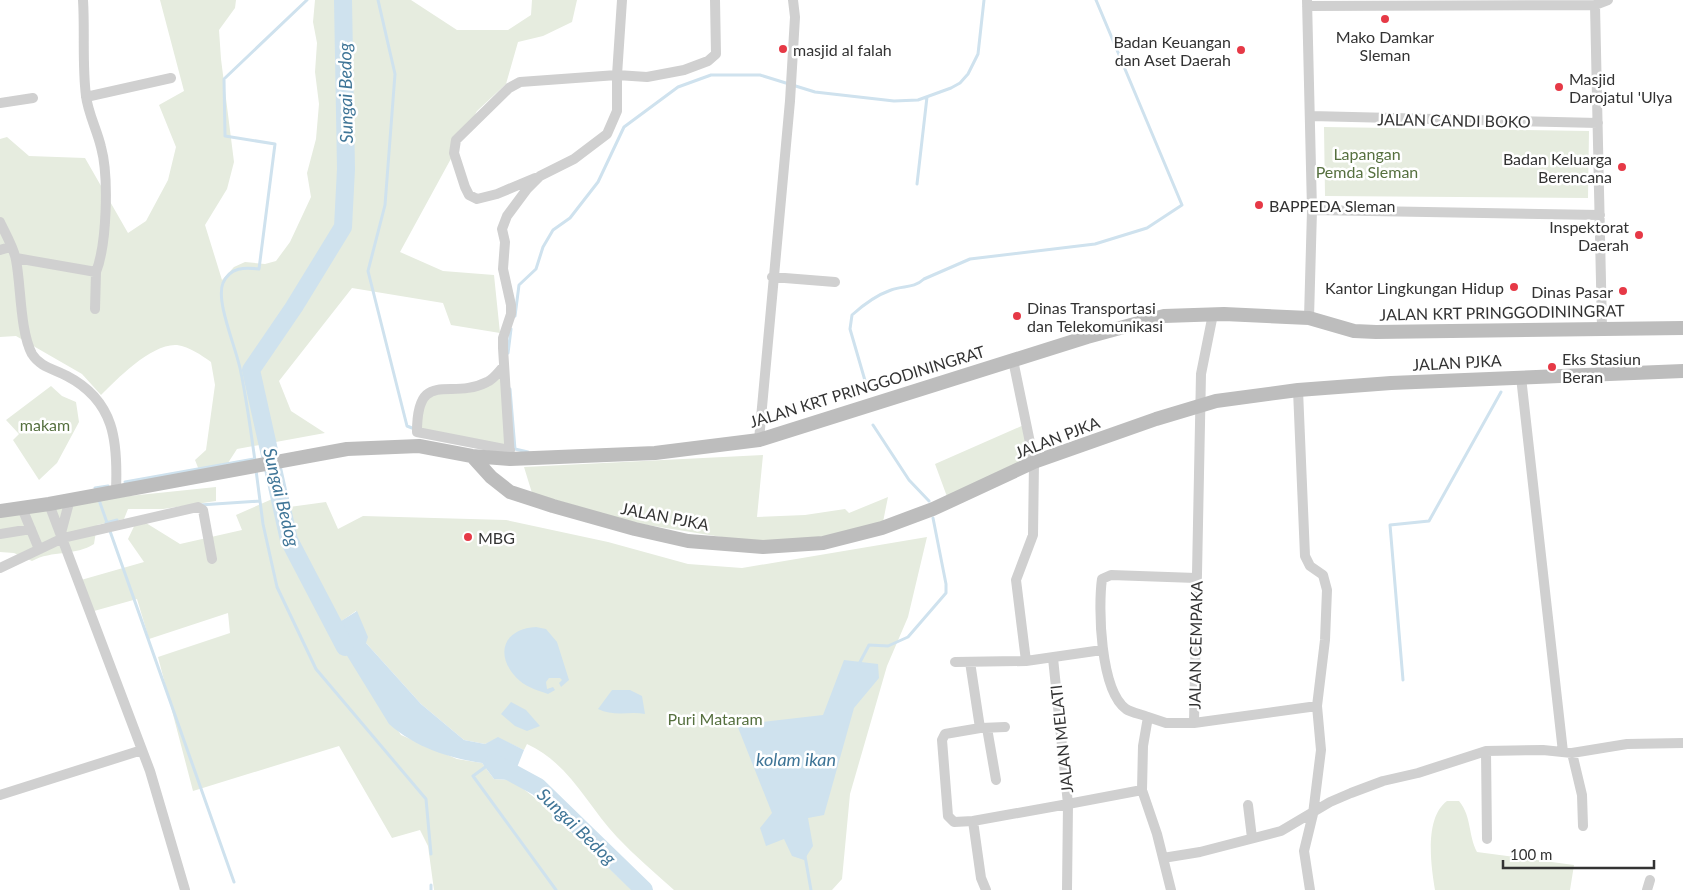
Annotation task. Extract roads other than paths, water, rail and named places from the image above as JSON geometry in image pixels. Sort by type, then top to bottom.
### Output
[{"type":"main road","name":"JALAN KRT PRINGGODININGRAT","points":[[0,510],[49,504],[116,490],[347,449],[419,446],[472,456],[654,452],[759,440],[1147,319],[1181,314],[1308,318],[1354,330],[1376,332],[1683,328]]},
{"type":"main road","name":"JALAN PJKA","points":[[472,456],[491,477],[510,492],[635,530],[688,541],[763,547],[823,543],[882,528],[933,509],[1034,462],[1202,404],[1236,397],[1298,390],[1521,377],[1683,371]]},
{"type":"street","points":[[84,0],[86,97],[102,149],[105,169],[105,211],[100,262],[96,272],[95,310]]},
{"type":"street","points":[[622,0],[616,75],[617,111],[607,134],[574,159],[540,176],[497,194],[477,199],[469,195],[454,153],[456,140],[514,84],[566,77],[616,75],[647,77],[684,70],[708,61],[716,54],[715,0]]},
{"type":"street","points":[[759,440],[772,277],[790,101],[795,17],[793,0]]},
{"type":"street","points":[[1308,318],[1312,210],[1307,3],[1596,6],[1608,0]]},
{"type":"street","points":[[1596,6],[1602,328]]},
{"type":"street","points":[[86,97],[171,78]]},
{"type":"street","points":[[0,103],[33,98]]},
{"type":"street","name":"JALAN CANDI BOKO","points":[[1311,116],[1598,123]]},
{"type":"street","points":[[504,366],[490,381],[478,386],[439,389],[423,398],[419,405],[417,432],[510,454],[503,338],[511,314],[511,305],[503,269],[505,242],[502,229],[507,216],[527,189],[540,176]]},
{"type":"street","points":[[1312,210],[1600,215]]},
{"type":"street","points":[[0,222],[5,248],[16,258],[96,272]]},
{"type":"street","points":[[16,258],[20,298],[32,354],[43,366],[68,376],[88,390],[103,408],[115,435],[118,455],[116,490]]},
{"type":"street","points":[[772,277],[835,282]]},
{"type":"street","name":"JALAN CEMPAKA","points":[[1196,578],[1104,576],[1101,589],[1102,650],[1117,697],[1126,709],[1166,723],[1194,723],[1202,374],[1213,314]]},
{"type":"street","points":[[1013,360],[1034,462],[1033,535],[1016,580],[1026,661]]},
{"type":"street","points":[[1521,377],[1567,753],[1582,795],[1584,826]]},
{"type":"street","points":[[1298,390],[1305,556],[1310,566],[1323,575],[1327,590],[1325,640],[1317,706],[1321,750],[1313,814],[1304,851],[1310,890]]},
{"type":"street","points":[[62,536],[70,499]]},
{"type":"street","points":[[49,504],[142,750],[185,890]]},
{"type":"street","points":[[22,508],[39,549]]},
{"type":"street","points":[[0,568],[62,536],[202,508],[212,559]]},
{"type":"street","points":[[0,534],[31,529]]},
{"type":"street","points":[[955,662],[1026,661],[1102,650]]},
{"type":"street","name":"JALAN MELATI","points":[[983,728],[945,734],[942,740],[948,816],[954,822],[974,821],[1068,804],[1053,658]]},
{"type":"street","points":[[970,662],[983,728],[996,780]]},
{"type":"street","points":[[1194,723],[1317,706]]},
{"type":"street","points":[[1148,717],[1143,746],[1142,790],[1171,890]]},
{"type":"street","points":[[983,728],[1005,727]]},
{"type":"street","points":[[1163,858],[1200,852],[1282,831],[1330,802],[1383,781],[1418,773],[1486,751],[1543,750],[1567,753],[1627,744],[1683,743]]},
{"type":"street","points":[[0,795],[142,750]]},
{"type":"street","points":[[1486,751],[1487,839]]},
{"type":"street","points":[[1067,890],[1068,804],[1142,790]]},
{"type":"street","points":[[1248,805],[1252,838]]},
{"type":"street","points":[[974,821],[981,878],[986,890]]},
{"type":"water","points":[[357,611],[368,637],[366,643],[421,704],[464,740],[485,744],[498,737],[524,750],[512,780],[494,779],[482,763],[444,755],[432,750],[410,739],[389,724],[330,628]]},
{"type":"water","points":[[536,627],[546,629],[557,642],[569,680],[561,687],[559,683],[562,680],[560,678],[549,678],[546,682],[547,689],[553,687],[555,690],[548,694],[520,681],[512,672],[504,654],[505,646],[515,633]]},
{"type":"water","name":"kolam ikan","points":[[844,660],[878,664],[879,678],[854,708],[824,815],[808,818],[813,846],[804,860],[792,856],[784,839],[766,846],[760,828],[772,813],[737,725],[823,715]]},
{"type":"water","points":[[612,690],[630,690],[642,696],[645,714],[610,713],[598,709]]},
{"type":"water","points":[[511,702],[526,710],[540,726],[527,731],[515,726],[501,714]]},
{"type":"waterway","points":[[255,461],[241,373],[224,314],[221,291],[226,278],[234,271],[243,268],[259,269],[275,144],[225,136],[224,79],[307,0]]},
{"type":"waterway","name":"Sungai Bedog","points":[[343,0],[346,169],[343,227],[294,307],[251,370],[289,540],[345,647]]},
{"type":"waterway","points":[[378,0],[395,74],[385,205],[368,271],[407,426],[412,428]]},
{"type":"waterway","points":[[515,316],[519,285],[536,269],[543,247],[553,230],[570,218],[598,182],[624,127],[678,87],[711,75],[760,75],[815,92],[894,101],[918,100],[951,88],[960,83],[968,74],[978,54],[984,0]]},
{"type":"waterway","points":[[866,384],[850,329],[852,315],[875,297],[891,290],[912,286],[970,259],[1095,244],[1147,228],[1182,205],[1096,0]]},
{"type":"waterway","points":[[917,184],[927,97]]},
{"type":"waterway","points":[[508,353],[511,329]]},
{"type":"waterway","points":[[510,389],[515,449]]},
{"type":"waterway","points":[[1403,680],[1390,525],[1429,521],[1501,392]]},
{"type":"waterway","points":[[873,425],[909,480],[929,501]]},
{"type":"waterway","points":[[515,449],[528,452]]},
{"type":"waterway","points":[[125,482],[254,459]]},
{"type":"waterway","points":[[256,470],[263,524],[277,587],[316,669],[426,799],[431,854]]},
{"type":"waterway","points":[[95,488],[108,486]]},
{"type":"waterway","points":[[99,500],[234,882]]},
{"type":"waterway","points":[[200,505],[260,501]]},
{"type":"waterway","points":[[859,664],[869,645],[888,646],[908,637],[946,593],[946,584],[933,518]]},
{"type":"waterway","points":[[106,523],[117,520]]},
{"type":"waterway","name":"Sungai Bedog","points":[[494,763],[538,787],[644,890]]},
{"type":"waterway","points":[[488,765],[473,776],[556,890]]},
{"type":"waterway","points":[[805,856],[811,890]]},
{"type":"waterway","points":[[431,885],[431,890]]},
{"type":"place","name":"Mako Damkar Sleman","points":[[1385,19]]},
{"type":"place","name":"masjid al falah","points":[[783,49]]},
{"type":"place","name":"Badan Keuangan dan Aset Daerah","points":[[1241,50]]},
{"type":"place","name":"Masjid Darojatul 'Ulya","points":[[1559,87]]},
{"type":"place","name":"Badan Keluarga Berencana","points":[[1622,167]]},
{"type":"place","name":"BAPPEDA Sleman","points":[[1259,205]]},
{"type":"place","name":"Inspektorat Daerah","points":[[1639,235]]},
{"type":"place","name":"Kantor Lingkungan Hidup","points":[[1514,287]]},
{"type":"place","name":"Dinas Pasar","points":[[1623,291]]},
{"type":"place","name":"Dinas Transportasi dan Telekomunikasi","points":[[1017,316]]},
{"type":"place","name":"Eks Stasiun Beran","points":[[1552,367]]},
{"type":"place","name":"MBG","points":[[468,537]]},
{"type":"park label","name":"Lapangan Pemda Sleman","points":[[1367,162]]},
{"type":"park label","name":"makam","points":[[45,424]]},
{"type":"park label","name":"Puri Mataram","points":[[715,718]]}]
